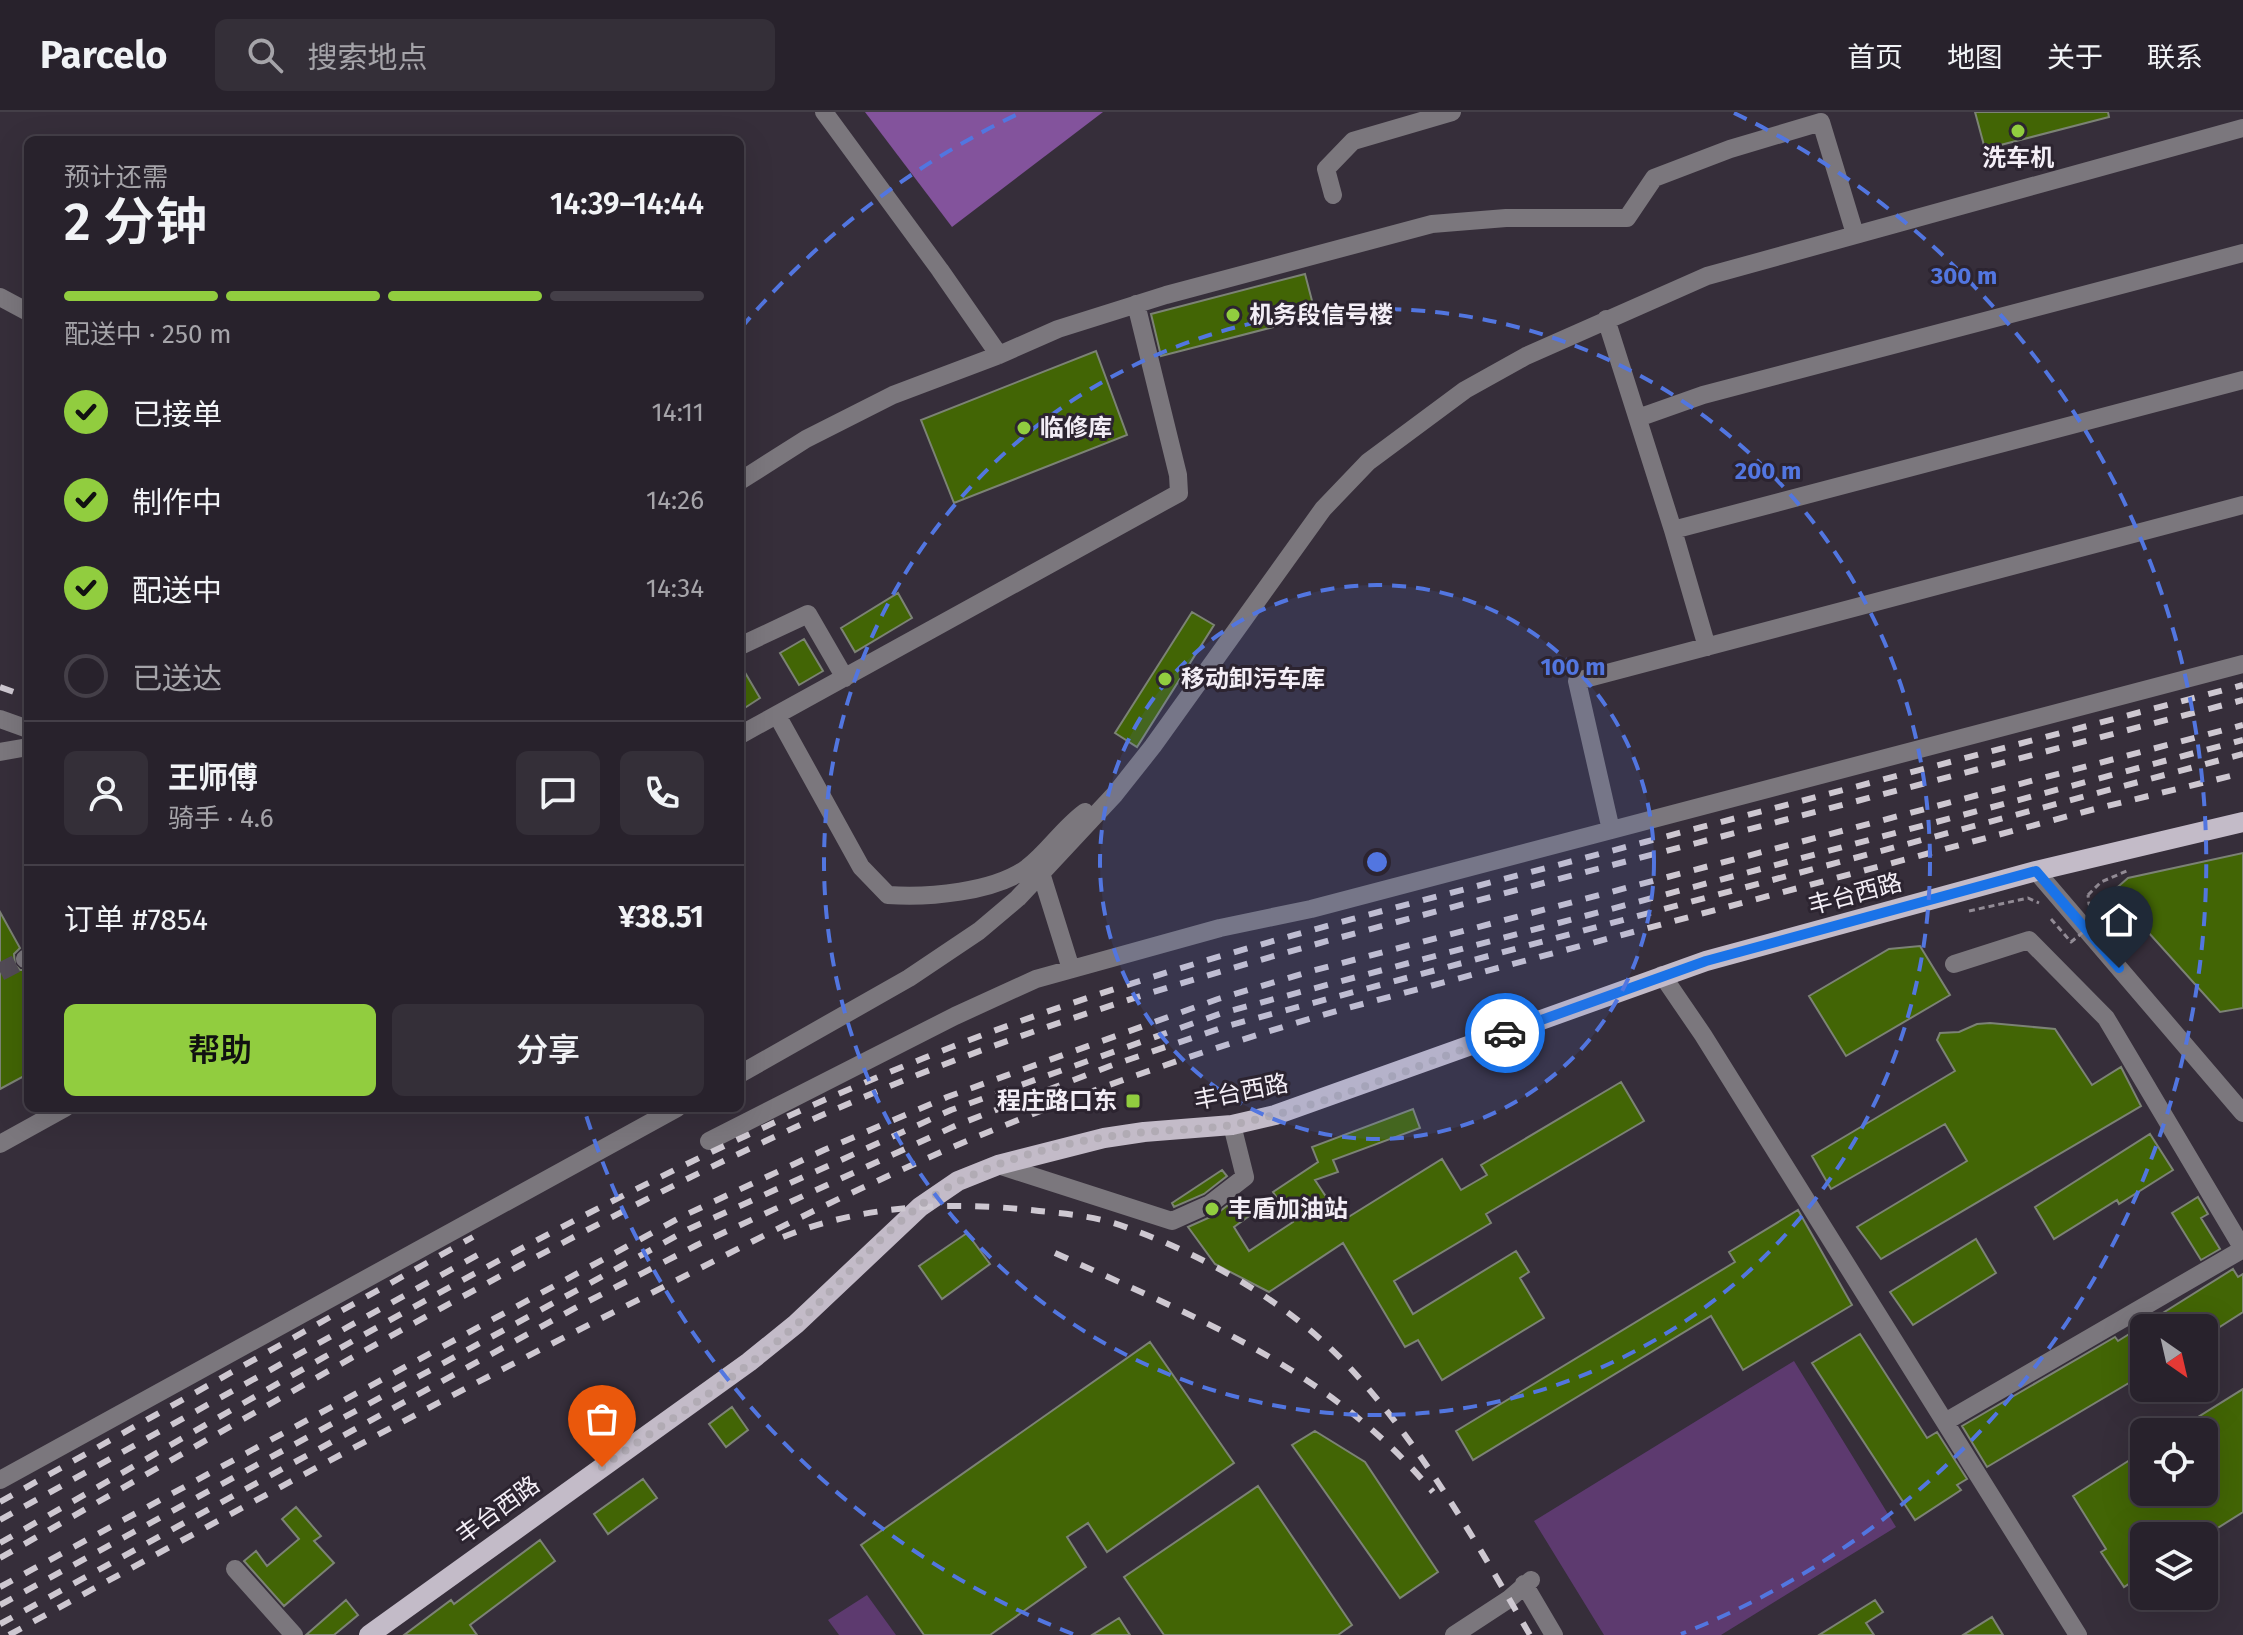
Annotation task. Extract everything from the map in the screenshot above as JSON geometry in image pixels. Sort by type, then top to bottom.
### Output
[{"type":"main road","name":"丰台西路","points":[[369,1635],[749,1362],[796,1324],[920,1207],[958,1181],[998,1165],[1104,1138],[1232,1125],[1322,1100],[1662,975],[2036,871],[2243,822]]},
{"type":"street","points":[[824,112],[999,355]]},
{"type":"street","points":[[1333,195],[1326,169],[1353,141],[1452,112]]},
{"type":"street","points":[[744,478],[806,439],[893,395],[1058,329],[1282,262],[1432,224],[1506,218],[1627,218],[1654,178],[1730,149],[1821,122],[1855,234]]},
{"type":"street","points":[[744,1072],[909,978],[979,931],[1041,873],[1115,794],[1153,746],[1323,509],[1368,462],[1465,390],[1526,356],[1707,276],[2243,128]]},
{"type":"street","points":[[1638,418],[1703,395],[2243,253]]},
{"type":"street","points":[[0,297],[24,310]]},
{"type":"street","points":[[744,733],[1179,493],[1178,475],[1136,304]]},
{"type":"street","points":[[1606,319],[1707,647]]},
{"type":"street","points":[[1673,530],[2243,380]]},
{"type":"street","points":[[1611,830],[1577,681],[2243,505]]},
{"type":"street","points":[[744,644],[808,614],[845,678]]},
{"type":"street","points":[[709,1141],[955,1016],[1036,979],[1220,928],[1311,909],[2243,664]]},
{"type":"street","points":[[777,715],[861,867],[888,895],[932,894],[1009,880],[1029,867],[1077,818],[1106,796],[1115,794]]},
{"type":"street","points":[[0,719],[24,728]]},
{"type":"street","points":[[0,752],[24,748]]},
{"type":"street","points":[[2036,871],[2243,1113]]},
{"type":"street","points":[[1041,873],[1071,969]]},
{"type":"street","points":[[1945,1422],[2243,1249],[2106,1018],[2029,940],[1954,964]]},
{"type":"street","points":[[1662,975],[1703,1035],[2078,1635]]},
{"type":"street","points":[[0,1144],[58,1112]]},
{"type":"street","points":[[0,1480],[670,1112]]},
{"type":"street","points":[[998,1165],[1172,1221],[1210,1204],[1245,1177],[1232,1125]]},
{"type":"street","points":[[235,1569],[294,1635]]},
{"type":"street","points":[[1454,1635],[1509,1599],[1527,1582],[1554,1635]]},
{"type":"path","points":[[2051,919],[2071,942],[2098,920],[2089,904],[2088,895]]},
{"type":"shaded area","points":[[865,112],[1103,112],[952,227]]},
{"type":"shaded area","points":[[1794,1361],[1896,1527],[1721,1635],[1604,1635],[1534,1521]]},
{"type":"shaded area","points":[[867,1595],[896,1635],[839,1635],[828,1620]]},
{"type":"building","name":"洗车机","points":[[1975,112],[2108,112],[2109,117],[1985,149]]},
{"type":"building","name":"机务段信号楼","points":[[1305,274],[1316,316],[1161,356],[1151,314]]},
{"type":"building","name":"临修库","points":[[1096,351],[1127,435],[954,503],[921,420]]},
{"type":"building","points":[[898,593],[912,618],[855,652],[841,628]]},
{"type":"building","name":"移动卸污车库","points":[[1192,612],[1214,625],[1137,747],[1115,733]]},
{"type":"building","points":[[804,639],[823,671],[799,685],[780,653]]},
{"type":"building","points":[[744,671],[760,698],[744,708]]},
{"type":"building","points":[[2243,853],[2243,1008],[2220,1012],[2112,892],[2128,878]]},
{"type":"building","points":[[0,912],[20,948],[14,954],[15,965],[24,970],[24,1076],[0,1089]]},
{"type":"building","points":[[1920,946],[1950,995],[1846,1056],[1809,996],[1889,949]]},
{"type":"building","points":[[1977,1024],[2055,1029],[2092,1085],[2121,1067],[2141,1106],[1881,1259],[1857,1227],[1967,1161],[1945,1124],[1831,1189],[1812,1156],[1955,1071],[1937,1040],[1940,1033],[1959,1032]]},
{"type":"building","points":[[1621,1082],[1644,1121],[1486,1214],[1491,1223],[1394,1281],[1413,1314],[1516,1251],[1529,1272],[1520,1278],[1544,1318],[1442,1380],[1418,1340],[1405,1347],[1343,1243],[1269,1292],[1215,1264],[1188,1227],[1215,1215],[1240,1196],[1252,1214],[1234,1227],[1249,1251],[1293,1222],[1273,1192],[1318,1162],[1312,1147],[1413,1109],[1420,1128],[1333,1160],[1338,1172],[1315,1180],[1342,1221],[1442,1159],[1461,1190],[1487,1175],[1481,1165]]},
{"type":"building","points":[[2150,1134],[2173,1170],[2054,1239],[2035,1207]]},
{"type":"building","points":[[1222,1170],[1227,1176],[1204,1194],[1174,1207],[1172,1203]]},
{"type":"building","points":[[2198,1197],[2208,1214],[2201,1218],[2220,1249],[2201,1260],[2172,1213]]},
{"type":"building","points":[[1798,1210],[1852,1305],[1743,1370],[1711,1316],[1473,1460],[1456,1431],[1735,1262],[1729,1252]]},
{"type":"building","points":[[967,1233],[990,1264],[942,1299],[919,1266]]},
{"type":"building","points":[[1976,1239],[1996,1273],[1913,1325],[1890,1292]]},
{"type":"building","points":[[2233,1269],[2238,1277],[2243,1274],[2243,1312],[2218,1328],[2218,1314],[2161,1314]]},
{"type":"building","points":[[2130,1333],[2130,1382],[1987,1467],[1962,1426],[2115,1337],[2118,1341]]},
{"type":"building","points":[[1860,1334],[1927,1438],[1937,1432],[1967,1479],[1957,1485],[1961,1490],[1915,1520],[1812,1363]]},
{"type":"building","points":[[1150,1342],[1234,1463],[1107,1552],[1088,1523],[1067,1537],[1086,1567],[990,1635],[924,1635],[861,1545]]},
{"type":"building","points":[[2243,1389],[2243,1512],[2218,1528],[2218,1522],[2130,1522],[2130,1583],[2124,1587],[2101,1552],[2106,1549],[2073,1496],[2130,1460],[2130,1506],[2218,1506],[2218,1418],[2196,1418]]},
{"type":"building","points":[[732,1407],[748,1430],[726,1447],[709,1424]]},
{"type":"building","points":[[1315,1431],[1365,1462],[1438,1572],[1400,1598],[1292,1445]]},
{"type":"building","points":[[643,1479],[657,1498],[608,1534],[594,1514]]},
{"type":"building","points":[[1258,1486],[1352,1625],[1338,1635],[1164,1635],[1124,1577]]},
{"type":"building","points":[[296,1507],[321,1536],[314,1541],[334,1563],[284,1606],[244,1561],[256,1551],[267,1566],[299,1539],[282,1519]]},
{"type":"building","points":[[540,1540],[555,1561],[470,1625],[477,1635],[404,1635],[451,1600],[454,1604]]},
{"type":"building","points":[[346,1600],[358,1615],[334,1635],[306,1635]]},
{"type":"building","points":[[1875,1600],[1883,1612],[1866,1623],[1874,1635],[1819,1635]]},
{"type":"building","points":[[1992,1617],[2003,1635],[1963,1635]]},
{"type":"building","points":[[1119,1618],[1130,1635],[1092,1635]]},
{"type":"tunnel","points":[[0,972],[24,960]]},
{"type":"railway","points":[[0,1543],[340,1348],[569,1223],[804,1109],[924,1058],[1077,1001],[1234,952],[2243,685]]},
{"type":"railway","points":[[0,687],[24,696]]},
{"type":"railway","points":[[0,1558],[323,1374],[570,1239],[776,1136],[935,1068],[1172,986],[1332,940],[2243,700]]},
{"type":"railway","points":[[0,1587],[683,1216],[947,1097],[1218,999],[1308,972],[2243,725]]},
{"type":"railway","points":[[0,1605],[689,1229],[951,1110],[1222,1013],[2243,740]]},
{"type":"railway","points":[[0,1624],[579,1306],[697,1245],[957,1125],[1110,1066],[1227,1026],[2243,754]]},
{"type":"railway","points":[[9,1635],[383,1432],[742,1247],[931,1156],[1046,1109],[1221,1046],[1340,1010],[2095,809],[2243,773]]},
{"type":"railway","points":[[783,1237],[814,1226],[877,1212],[975,1206],[1095,1219],[1117,1224],[1189,1253],[1276,1304],[1303,1324],[1351,1369],[1402,1430],[1448,1497],[1530,1635]]},
{"type":"railway","points":[[0,1502],[473,1237]]},
{"type":"railway","points":[[0,1520],[481,1253]]},
{"type":"railway","points":[[1055,1253],[1210,1325],[1306,1379],[1393,1449],[1433,1492]]},
{"type":"way so far","points":[[602,1467],[749,1362],[796,1324],[920,1207],[958,1181],[998,1165],[1064,1146],[1144,1132],[1232,1125],[1275,1115],[1505,1033]]},
{"type":"place","name":"洗车机","points":[[2018,131]]},
{"type":"place","name":"机务段信号楼","points":[[1233,315]]},
{"type":"place","name":"临修库","points":[[1024,428]]},
{"type":"place","name":"移动卸污车库","points":[[1165,679]]},
{"type":"place","name":"程庄路口东","points":[[1133,1101]]},
{"type":"place","name":"丰盾加油站","points":[[1212,1209]]},
{"type":"route","points":[[1505,1033],[1706,961],[2036,871],[2119,968]]}]
